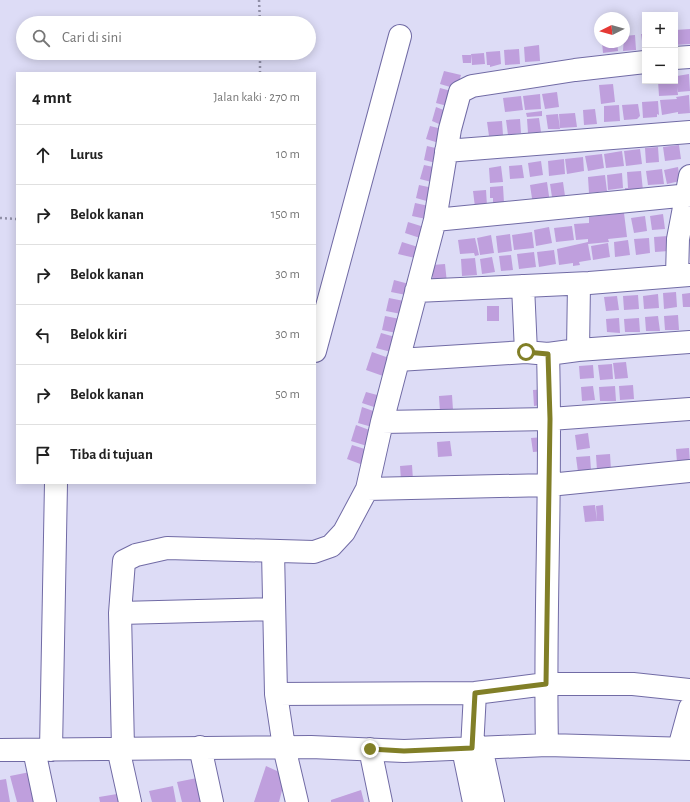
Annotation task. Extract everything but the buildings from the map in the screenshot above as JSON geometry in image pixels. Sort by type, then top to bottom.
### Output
[{"type":"street","points":[[316,344],[319,322],[400,36]]},
{"type":"street","points":[[678,58],[690,57]]},
{"type":"street","points":[[130,802],[120,748],[120,612],[124,561],[136,555],[167,548],[314,552],[331,546],[344,532],[367,489],[382,422],[435,220],[446,151],[458,94],[464,89],[472,86],[575,70],[642,62]]},
{"type":"street","points":[[446,151],[690,132]]},
{"type":"street","points":[[416,291],[579,284],[684,275],[678,239],[688,189],[435,220]]},
{"type":"street","points":[[578,350],[579,284]]},
{"type":"street","points":[[523,286],[526,352]]},
{"type":"street","points":[[398,360],[526,352],[548,354],[578,350],[690,342]]},
{"type":"street","points":[[547,745],[546,684],[550,419],[548,354]]},
{"type":"street","points":[[382,422],[550,419],[690,408]]},
{"type":"street","points":[[367,489],[549,485],[690,471]]},
{"type":"street","points":[[45,802],[42,750],[56,484]]},
{"type":"street","points":[[273,551],[273,609],[276,694],[284,747],[297,802]]},
{"type":"street","points":[[120,612],[273,609]]},
{"type":"street","points":[[276,694],[475,693],[546,684],[633,684],[690,690]]},
{"type":"street","points":[[474,802],[472,748],[475,693]]},
{"type":"street","points":[[0,750],[284,747],[404,751],[547,745],[684,748],[690,708]]},
{"type":"street","points":[[200,747],[212,802]]},
{"type":"street","points":[[472,748],[493,802]]},
{"type":"street","points":[[370,749],[381,802]]},
{"type":"path","points":[[259,0],[260,16]]},
{"type":"path","points":[[260,60],[260,72]]},
{"type":"path","points":[[0,218],[16,219]]},
{"type":"route","points":[[370,749],[404,751],[472,748],[475,693],[546,684],[550,419],[548,354],[526,352]]}]
